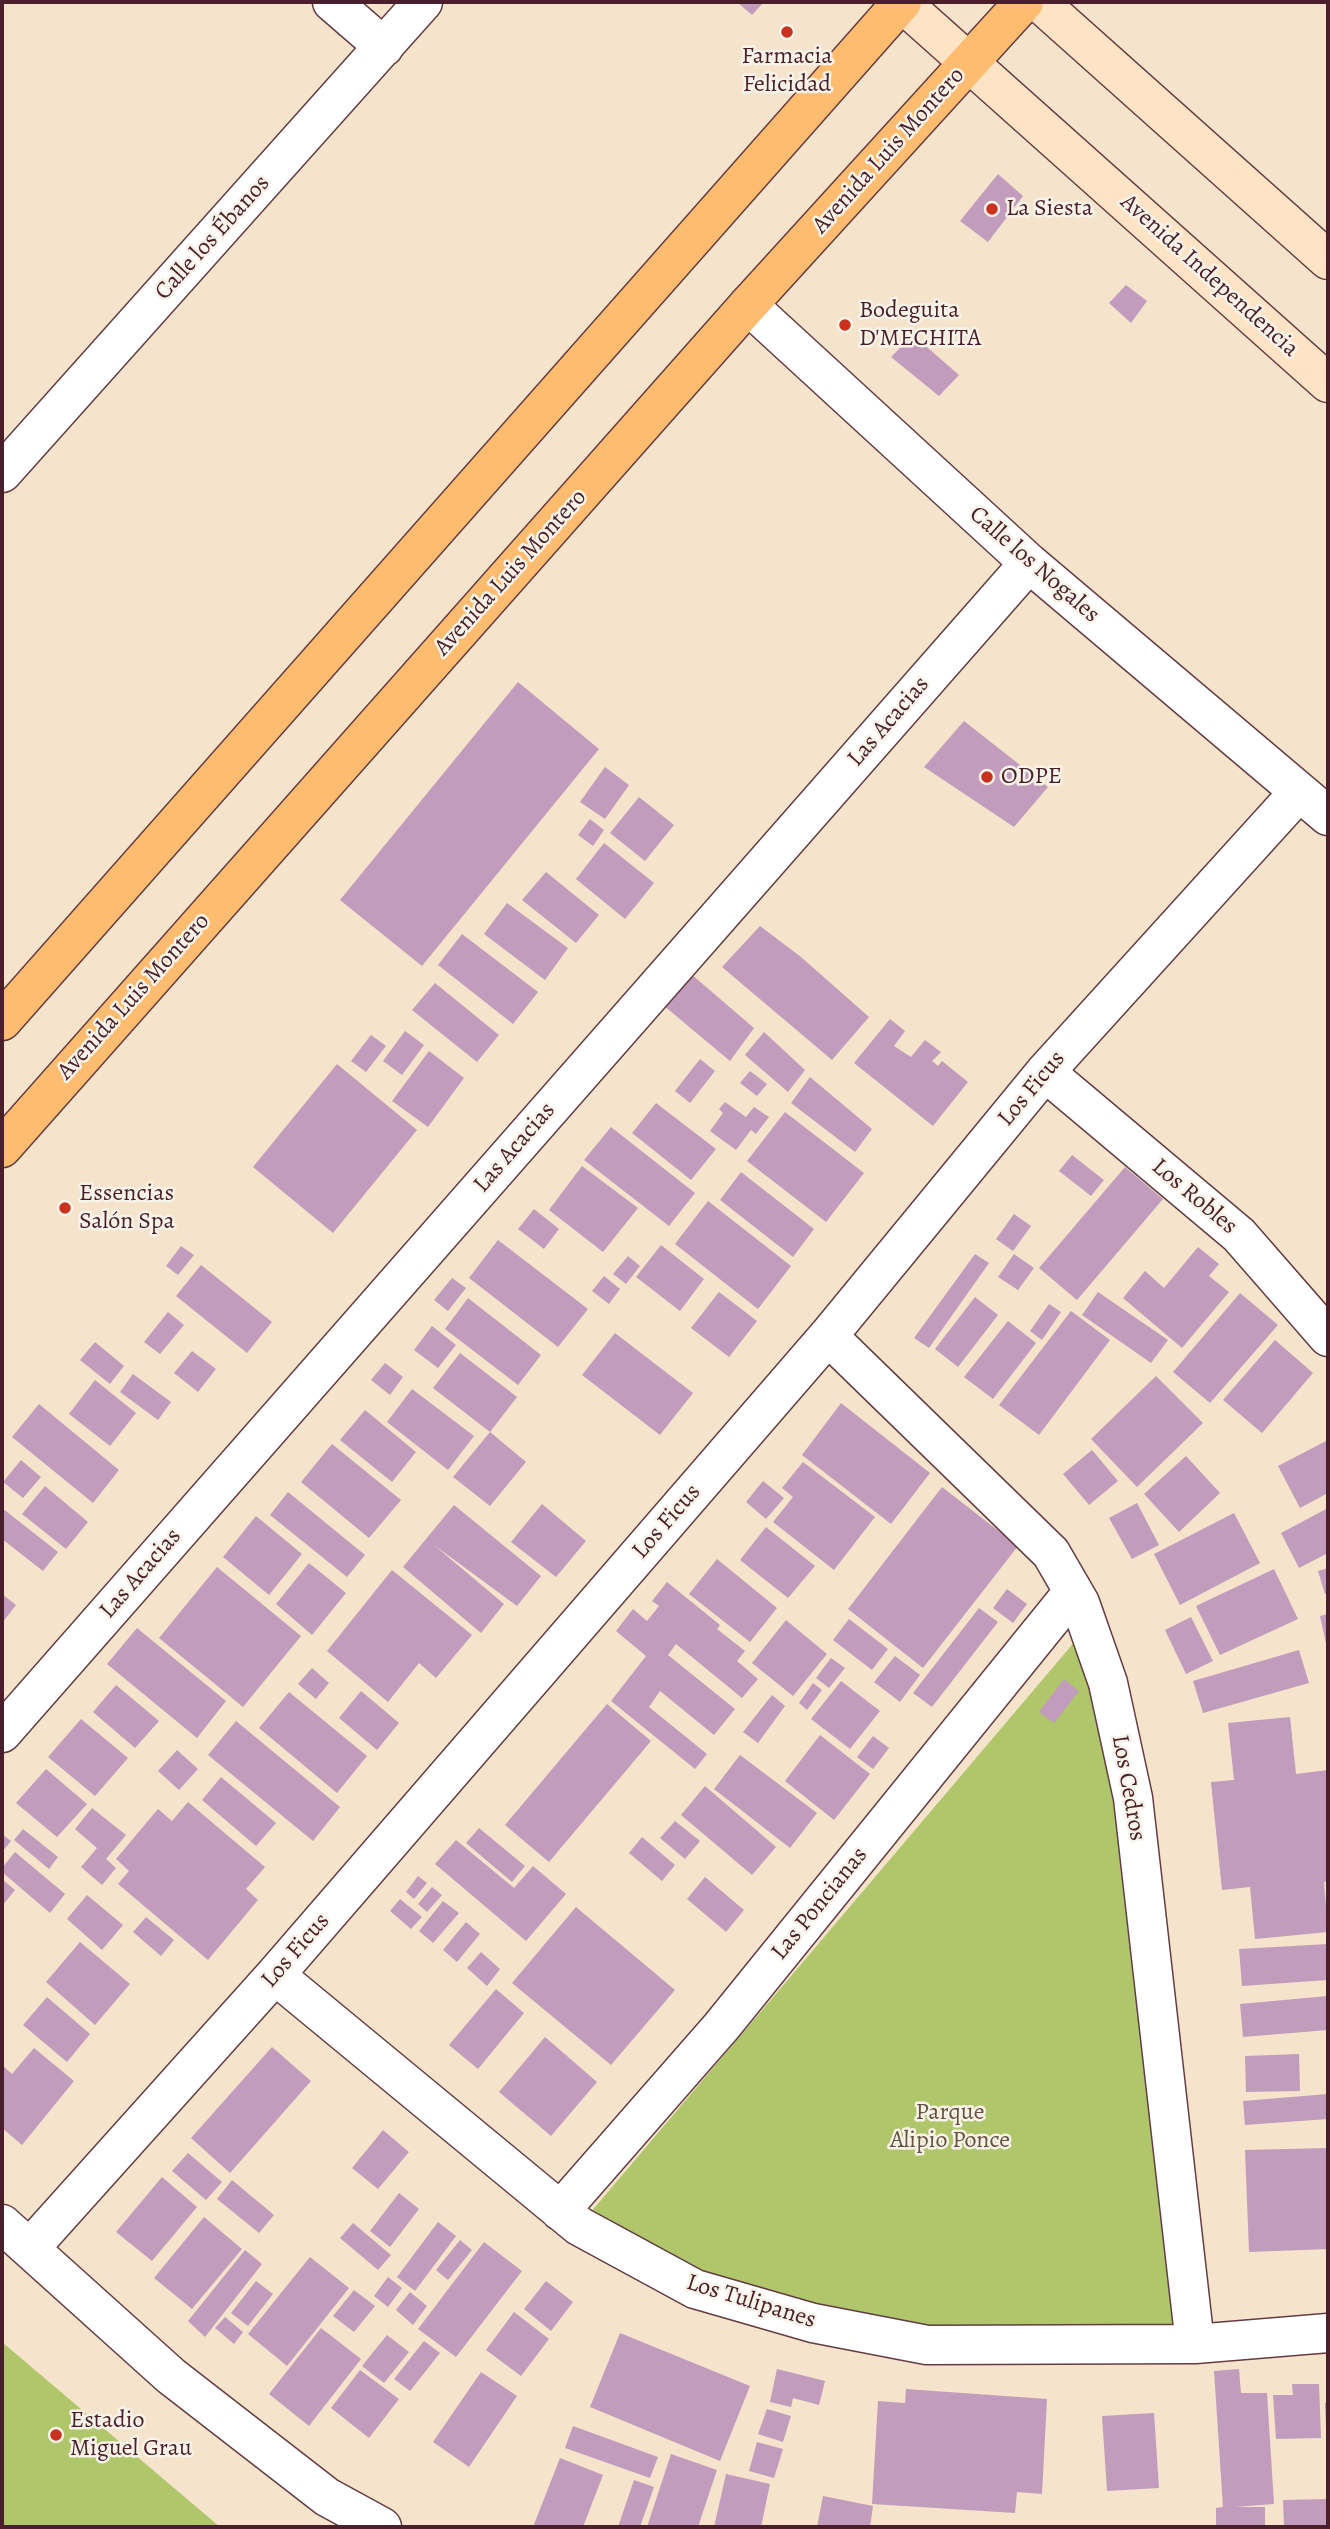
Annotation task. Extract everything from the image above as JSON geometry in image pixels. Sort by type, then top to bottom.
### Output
[{"type":"main road","name":"Avenida Independencia","points":[[902,2],[1328,383]]},
{"type":"main road","points":[[2,1021],[902,2]]},
{"type":"main road","name":"Avenida Luis Montero","points":[[2,1148],[748,305],[1024,2]]},
{"type":"main road","points":[[1039,2],[1328,260]]},
{"type":"street","points":[[332,2],[384,47]]},
{"type":"street","name":"Calle los Ébanos","points":[[2,473],[423,2]]},
{"type":"street","name":"Calle los Nogales","points":[[748,305],[1029,563],[1328,816]]},
{"type":"street","name":"Las Acacias","points":[[2,1733],[1029,563]]},
{"type":"street","name":"Los Ficus","points":[[30,2248],[275,1975],[828,1336],[1045,1072],[1298,792]]},
{"type":"street","name":"Los Robles","points":[[1045,1072],[1239,1235],[1328,1337]]},
{"type":"street","name":"Los Cedros","points":[[828,1336],[1051,1553],[1080,1603],[1108,1683],[1133,1798],[1195,2344]]},
{"type":"street","name":"Las Poncianas","points":[[560,2211],[721,2027],[1073,1592]]},
{"type":"street","name":"Los Tulipanes","points":[[275,1975],[579,2226],[695,2289],[813,2323],[927,2345],[1195,2344],[1328,2333]]},
{"type":"street","points":[[2,2224],[171,2376],[327,2497],[382,2527]]},
{"type":"green space","name":"Parque Alipio Ponce","points":[[1088,1626],[1195,2344],[813,2323],[579,2226]]},
{"type":"green space","name":"Estadio Miguel Grau","points":[[2,2342],[220,2527],[2,2527]]},
{"type":"building","points":[[737,2],[764,2],[752,15]]},
{"type":"building","name":"La Siesta","points":[[998,174],[1023,196],[988,242],[960,221]]},
{"type":"building","points":[[1126,285],[1147,301],[1131,323],[1109,303]]},
{"type":"building","points":[[913,335],[959,375],[939,396],[891,357]]},
{"type":"building","points":[[518,682],[599,749],[422,966],[340,900]]},
{"type":"building","name":"ODPE","points":[[964,721],[1048,787],[1014,827],[924,767]]},
{"type":"building","points":[[605,767],[629,785],[605,819],[580,802]]},
{"type":"building","points":[[639,797],[674,825],[645,861],[610,833]]},
{"type":"building","points":[[590,819],[604,830],[593,846],[578,835]]},
{"type":"building","points":[[604,843],[654,883],[625,919],[576,879]]},
{"type":"building","points":[[546,872],[599,915],[576,943],[522,900]]},
{"type":"building","points":[[507,903],[568,948],[545,980],[484,934]]},
{"type":"building","points":[[760,926],[801,957],[869,1017],[832,1060],[722,967]]},
{"type":"building","points":[[462,934],[538,992],[513,1024],[438,965]]},
{"type":"building","points":[[684,968],[754,1028],[730,1061],[657,1000]]},
{"type":"building","points":[[435,983],[499,1035],[477,1062],[412,1010]]},
{"type":"building","points":[[890,1019],[905,1031],[894,1046],[911,1057],[925,1040],[941,1052],[932,1061],[938,1066],[942,1061],[968,1082],[933,1126],[854,1063]]},
{"type":"building","points":[[405,1031],[424,1045],[402,1075],[383,1061]]},
{"type":"building","points":[[764,1032],[805,1070],[788,1092],[745,1055]]},
{"type":"building","points":[[371,1035],[386,1046],[366,1072],[351,1061]]},
{"type":"building","points":[[429,1051],[464,1078],[428,1127],[392,1101]]},
{"type":"building","points":[[700,1059],[715,1071],[690,1103],[675,1091]]},
{"type":"building","points":[[337,1064],[417,1130],[333,1233],[253,1167]]},
{"type":"building","points":[[750,1071],[767,1084],[757,1096],[740,1083]]},
{"type":"building","points":[[810,1077],[872,1129],[855,1152],[791,1103]]},
{"type":"building","points":[[725,1102],[746,1117],[754,1107],[769,1117],[756,1134],[751,1130],[736,1150],[710,1131],[723,1113],[719,1109]]},
{"type":"building","points":[[656,1103],[716,1149],[691,1180],[632,1133]]},
{"type":"building","points":[[785,1112],[864,1173],[826,1222],[747,1161]]},
{"type":"building","points":[[611,1127],[695,1193],[669,1226],[584,1160]]},
{"type":"building","points":[[1072,1155],[1104,1180],[1091,1196],[1059,1171]]},
{"type":"building","points":[[582,1166],[638,1208],[603,1252],[549,1210]]},
{"type":"building","points":[[1125,1167],[1163,1199],[1077,1300],[1039,1268]]},
{"type":"building","points":[[741,1172],[814,1229],[793,1257],[720,1200]]},
{"type":"building","points":[[708,1201],[791,1266],[758,1309],[675,1244]]},
{"type":"building","points":[[534,1209],[559,1229],[544,1249],[518,1229]]},
{"type":"building","points":[[1014,1214],[1031,1226],[1013,1251],[996,1239]]},
{"type":"building","points":[[498,1240],[588,1309],[558,1347],[469,1278]]},
{"type":"building","points":[[661,1245],[704,1279],[680,1311],[636,1277]]},
{"type":"building","points":[[181,1246],[194,1255],[178,1275],[166,1266]]},
{"type":"building","points":[[1198,1247],[1219,1264],[1209,1276],[1229,1292],[1182,1348],[1123,1298],[1145,1271],[1164,1288]]},
{"type":"building","points":[[975,1254],[989,1263],[929,1348],[914,1338]]},
{"type":"building","points":[[1014,1254],[1034,1268],[1018,1290],[998,1277]]},
{"type":"building","points":[[628,1256],[640,1266],[626,1284],[613,1274]]},
{"type":"building","points":[[201,1265],[272,1322],[247,1353],[176,1296]]},
{"type":"building","points":[[604,1276],[620,1289],[609,1304],[592,1291]]},
{"type":"building","points":[[452,1278],[466,1288],[448,1311],[434,1300]]},
{"type":"building","points":[[719,1292],[757,1321],[729,1357],[691,1328]]},
{"type":"building","points":[[1098,1292],[1168,1340],[1151,1363],[1082,1315]]},
{"type":"building","points":[[1240,1293],[1278,1325],[1210,1403],[1173,1372]]},
{"type":"building","points":[[975,1297],[998,1315],[958,1367],[935,1349]]},
{"type":"building","points":[[468,1298],[541,1355],[518,1385],[445,1329]]},
{"type":"building","points":[[1049,1304],[1061,1312],[1042,1340],[1030,1331]]},
{"type":"building","points":[[1071,1311],[1110,1340],[1039,1435],[999,1405]]},
{"type":"building","points":[[168,1312],[184,1325],[160,1354],[144,1342]]},
{"type":"building","points":[[1008,1321],[1036,1343],[993,1399],[964,1377]]},
{"type":"building","points":[[432,1326],[456,1345],[438,1368],[414,1350]]},
{"type":"building","points":[[615,1333],[693,1393],[660,1435],[582,1375]]},
{"type":"building","points":[[1275,1340],[1313,1373],[1262,1433],[1223,1400]]},
{"type":"building","points":[[95,1342],[124,1366],[110,1384],[80,1360]]},
{"type":"building","points":[[192,1351],[216,1369],[198,1392],[174,1373]]},
{"type":"building","points":[[460,1353],[517,1397],[490,1432],[433,1388]]},
{"type":"building","points":[[385,1363],[403,1377],[390,1395],[371,1380]]},
{"type":"building","points":[[133,1374],[171,1402],[158,1420],[120,1392]]},
{"type":"building","points":[[1156,1376],[1203,1423],[1137,1487],[1091,1439]]},
{"type":"building","points":[[95,1380],[136,1413],[110,1446],[69,1414]]},
{"type":"building","points":[[412,1389],[474,1436],[448,1470],[387,1422]]},
{"type":"building","points":[[841,1403],[930,1473],[891,1524],[802,1455]]},
{"type":"building","points":[[39,1404],[119,1470],[93,1503],[12,1437]]},
{"type":"building","points":[[365,1410],[416,1452],[392,1482],[340,1440]]},
{"type":"building","points":[[490,1432],[526,1462],[490,1506],[453,1477]]},
{"type":"building","points":[[1328,1440],[1328,1493],[1300,1508],[1278,1466]]},
{"type":"building","points":[[332,1444],[401,1500],[369,1538],[301,1482]]},
{"type":"building","points":[[1092,1450],[1118,1481],[1089,1505],[1063,1474]]},
{"type":"building","points":[[1186,1456],[1220,1493],[1179,1532],[1144,1494]]},
{"type":"building","points":[[21,1460],[41,1477],[23,1498],[3,1482]]},
{"type":"building","points":[[803,1462],[875,1517],[834,1570],[773,1522],[793,1497],[782,1488]]},
{"type":"building","points":[[763,1481],[784,1498],[766,1519],[746,1502]]},
{"type":"building","points":[[45,1486],[88,1522],[66,1549],[22,1514]]},
{"type":"building","points":[[942,1487],[1018,1546],[923,1668],[848,1609]]},
{"type":"building","points":[[288,1492],[365,1555],[347,1577],[270,1515]]},
{"type":"building","points":[[1137,1503],[1159,1545],[1132,1559],[1109,1518]]},
{"type":"building","points":[[542,1504],[586,1541],[556,1577],[511,1542]]},
{"type":"building","points":[[454,1505],[541,1576],[517,1606],[434,1545],[504,1604],[481,1633],[403,1567]]},
{"type":"building","points":[[2,1508],[58,1552],[43,1571],[2,1539]]},
{"type":"building","points":[[1328,1508],[1328,1553],[1299,1568],[1281,1533]]},
{"type":"building","points":[[1234,1513],[1260,1563],[1180,1605],[1154,1554]]},
{"type":"building","points":[[256,1516],[302,1554],[269,1595],[223,1557]]},
{"type":"building","points":[[766,1527],[815,1566],[788,1598],[740,1560]]},
{"type":"building","points":[[717,1559],[777,1608],[750,1642],[689,1594]]},
{"type":"building","points":[[309,1563],[346,1593],[312,1635],[276,1604]]},
{"type":"building","points":[[217,1567],[301,1636],[243,1707],[159,1638]]},
{"type":"building","points":[[1328,1568],[1328,1593],[1325,1594],[1318,1571]]},
{"type":"building","points":[[1274,1569],[1298,1619],[1220,1655],[1196,1606]]},
{"type":"building","points":[[392,1570],[472,1635],[436,1678],[419,1663],[388,1702],[327,1651]]},
{"type":"building","points":[[667,1582],[720,1625],[717,1629],[745,1651],[737,1661],[758,1679],[742,1698],[676,1644],[668,1655],[735,1709],[714,1735],[660,1691],[649,1707],[707,1754],[695,1769],[611,1701],[646,1656],[616,1631],[633,1609],[647,1621],[659,1606],[652,1601]]},
{"type":"building","points":[[1007,1589],[1027,1604],[1013,1623],[993,1608]]},
{"type":"building","points":[[2,1594],[16,1605],[2,1623]]},
{"type":"building","points":[[979,1608],[998,1622],[932,1707],[913,1693]]},
{"type":"building","points":[[1328,1614],[1328,1648],[1327,1648],[1320,1616]]},
{"type":"building","points":[[1191,1617],[1213,1661],[1186,1674],[1165,1630]]},
{"type":"building","points":[[849,1619],[888,1649],[872,1670],[833,1640]]},
{"type":"building","points":[[786,1620],[827,1654],[793,1696],[752,1663]]},
{"type":"building","points":[[137,1628],[226,1701],[197,1738],[107,1664]]},
{"type":"building","points":[[1299,1650],[1309,1683],[1203,1713],[1193,1681]]},
{"type":"building","points":[[895,1656],[920,1675],[900,1702],[874,1682]]},
{"type":"building","points":[[831,1658],[845,1668],[829,1688],[816,1678]]},
{"type":"building","points":[[312,1668],[329,1683],[316,1699],[298,1684]]},
{"type":"building","points":[[1064,1679],[1079,1691],[1054,1723],[1039,1712]]},
{"type":"building","points":[[841,1681],[880,1711],[850,1749],[811,1719]]},
{"type":"building","points":[[813,1683],[822,1690],[807,1710],[799,1703]]},
{"type":"building","points":[[116,1685],[159,1721],[135,1748],[93,1712]]},
{"type":"building","points":[[361,1691],[399,1723],[377,1750],[339,1718]]},
{"type":"building","points":[[289,1692],[367,1756],[337,1793],[259,1728]]},
{"type":"building","points":[[772,1695],[785,1706],[758,1743],[743,1732]]},
{"type":"building","points":[[607,1704],[651,1741],[549,1862],[505,1825]]},
{"type":"building","points":[[1290,1717],[1296,1774],[1328,1770],[1328,1881],[1324,1882],[1328,1932],[1255,1939],[1250,1887],[1222,1890],[1211,1782],[1234,1780],[1228,1723]]},
{"type":"building","points":[[81,1719],[128,1758],[95,1796],[48,1757]]},
{"type":"building","points":[[236,1721],[340,1807],[313,1841],[208,1755]]},
{"type":"building","points":[[820,1735],[870,1774],[834,1820],[785,1781]]},
{"type":"building","points":[[873,1736],[889,1748],[873,1769],[857,1757]]},
{"type":"building","points":[[177,1750],[198,1769],[179,1790],[158,1771]]},
{"type":"building","points":[[740,1755],[817,1813],[790,1848],[714,1789]]},
{"type":"building","points":[[46,1769],[87,1804],[57,1837],[16,1803]]},
{"type":"building","points":[[221,1777],[276,1823],[256,1846],[202,1800]]},
{"type":"building","points":[[705,1786],[776,1847],[752,1875],[681,1815]]},
{"type":"building","points":[[188,1802],[265,1867],[246,1889],[258,1900],[208,1960],[118,1884],[129,1871],[116,1859],[158,1809],[172,1821]]},
{"type":"building","points":[[92,1808],[126,1835],[106,1859],[116,1868],[102,1885],[81,1867],[97,1848],[75,1829]]},
{"type":"building","points":[[675,1821],[700,1841],[685,1859],[660,1838]]},
{"type":"building","points":[[479,1828],[525,1866],[512,1882],[466,1843]]},
{"type":"building","points":[[23,1829],[58,1857],[49,1869],[14,1840]]},
{"type":"building","points":[[2,1834],[11,1841],[2,1852]]},
{"type":"building","points":[[642,1837],[675,1865],[662,1881],[629,1853]]},
{"type":"building","points":[[456,1840],[514,1888],[533,1866],[566,1894],[526,1941],[435,1864]]},
{"type":"building","points":[[15,1852],[65,1894],[50,1913],[2,1872],[2,1868]]},
{"type":"building","points":[[418,1876],[427,1883],[414,1899],[406,1892]]},
{"type":"building","points":[[705,1877],[744,1910],[726,1932],[687,1899]]},
{"type":"building","points":[[2,1879],[15,1890],[2,1906]]},
{"type":"building","points":[[432,1887],[442,1895],[427,1912],[418,1904]]},
{"type":"building","points":[[87,1895],[123,1925],[102,1950],[67,1919]]},
{"type":"building","points":[[400,1899],[422,1917],[411,1929],[390,1911]]},
{"type":"building","points":[[443,1901],[459,1913],[433,1943],[419,1931]]},
{"type":"building","points":[[576,1907],[675,1990],[611,2065],[512,1983]]},
{"type":"building","points":[[146,1917],[174,1940],[161,1956],[133,1932]]},
{"type":"building","points":[[466,1922],[480,1934],[457,1962],[443,1950]]},
{"type":"building","points":[[80,1942],[130,1984],[95,2025],[46,1982]]},
{"type":"building","points":[[1328,1944],[1328,1980],[1242,1986],[1239,1949]]},
{"type":"building","points":[[481,1952],[500,1969],[487,1986],[467,1968]]},
{"type":"building","points":[[496,1989],[524,2013],[478,2069],[449,2045]]},
{"type":"building","points":[[1328,1996],[1328,2030],[1243,2037],[1240,2004]]},
{"type":"building","points":[[47,1997],[90,2034],[67,2062],[23,2025]]},
{"type":"building","points":[[545,2037],[597,2082],[551,2136],[499,2092]]},
{"type":"building","points":[[272,2047],[311,2081],[230,2173],[191,2138]]},
{"type":"building","points":[[34,2048],[74,2081],[22,2145],[2,2128],[2,2065],[12,2074]]},
{"type":"building","points":[[1299,2054],[1300,2091],[1246,2092],[1245,2056]]},
{"type":"building","points":[[1328,2094],[1328,2119],[1245,2125],[1243,2101]]},
{"type":"building","points":[[383,2130],[409,2152],[378,2189],[352,2168]]},
{"type":"building","points":[[1328,2148],[1328,2249],[1249,2252],[1245,2150]]},
{"type":"building","points":[[188,2153],[222,2182],[206,2200],[172,2171]]},
{"type":"building","points":[[162,2177],[197,2207],[152,2261],[116,2232]]},
{"type":"building","points":[[232,2180],[274,2215],[259,2233],[217,2199]]},
{"type":"building","points":[[399,2193],[419,2209],[390,2247],[370,2231]]},
{"type":"building","points":[[204,2217],[242,2249],[192,2309],[154,2278]]},
{"type":"building","points":[[438,2222],[456,2236],[415,2291],[397,2277]]},
{"type":"building","points":[[353,2223],[391,2255],[378,2270],[340,2238]]},
{"type":"building","points":[[460,2240],[472,2250],[448,2280],[436,2270]]},
{"type":"building","points":[[484,2242],[522,2271],[456,2357],[418,2329]]},
{"type":"building","points":[[245,2250],[262,2264],[205,2337],[188,2321]]},
{"type":"building","points":[[310,2257],[349,2288],[287,2366],[248,2334]]},
{"type":"building","points":[[388,2277],[402,2288],[388,2307],[374,2296]]},
{"type":"building","points":[[256,2281],[273,2294],[248,2326],[231,2313]]},
{"type":"building","points":[[546,2281],[573,2302],[551,2331],[524,2309]]},
{"type":"building","points":[[354,2290],[375,2306],[354,2332],[333,2316]]},
{"type":"building","points":[[410,2292],[427,2306],[413,2325],[396,2310]]},
{"type":"building","points":[[514,2312],[549,2339],[521,2376],[486,2350]]},
{"type":"building","points":[[225,2317],[243,2332],[234,2344],[215,2328]]},
{"type":"building","points":[[321,2328],[361,2359],[309,2426],[269,2394]]},
{"type":"building","points":[[620,2333],[750,2386],[720,2461],[590,2407]]},
{"type":"building","points":[[387,2335],[409,2352],[384,2383],[362,2366]]},
{"type":"building","points":[[424,2341],[440,2353],[410,2391],[394,2379]]},
{"type":"building","points":[[777,2369],[825,2381],[819,2405],[793,2398],[791,2407],[770,2402]]},
{"type":"building","points":[[1239,2369],[1241,2393],[1267,2393],[1274,2504],[1235,2507],[1265,2507],[1265,2527],[1216,2527],[1216,2508],[1223,2507],[1214,2371]]},
{"type":"building","points":[[360,2370],[399,2399],[369,2438],[331,2408]]},
{"type":"building","points":[[481,2372],[517,2396],[469,2467],[433,2442]]},
{"type":"building","points":[[1292,2384],[1319,2384],[1321,2438],[1276,2439],[1273,2395],[1293,2395]]},
{"type":"building","points":[[906,2389],[1047,2399],[1042,2494],[1017,2492],[1015,2513],[872,2504],[878,2401],[905,2403]]},
{"type":"building","points":[[1325,2403],[1328,2403],[1326,2427]]},
{"type":"building","points":[[767,2409],[791,2416],[783,2442],[758,2434]]},
{"type":"building","points":[[1154,2413],[1159,2488],[1107,2491],[1102,2416]]},
{"type":"building","points":[[573,2426],[658,2457],[650,2478],[565,2448]]},
{"type":"building","points":[[757,2442],[783,2449],[774,2478],[749,2471]]},
{"type":"building","points":[[671,2454],[717,2470],[698,2527],[647,2527]]},
{"type":"building","points":[[560,2458],[603,2475],[583,2527],[533,2527]]},
{"type":"building","points":[[726,2474],[770,2484],[761,2527],[714,2527]]},
{"type":"building","points":[[634,2480],[654,2487],[640,2527],[618,2527]]},
{"type":"building","points":[[823,2496],[873,2506],[870,2527],[817,2527]]},
{"type":"building","points":[[1328,2499],[1328,2527],[1284,2527],[1283,2500]]},
{"type":"place","name":"Farmacia Felicidad","points":[[787,32]]},
{"type":"place","name":"La Siesta","points":[[992,209]]},
{"type":"place","name":"Bodeguita D'MECHITA","points":[[845,325]]},
{"type":"place","name":"ODPE","points":[[987,777]]},
{"type":"place","name":"Essencias Salón Spa","points":[[65,1208]]},
{"type":"place","name":"Estadio Miguel Grau","points":[[56,2435]]}]
